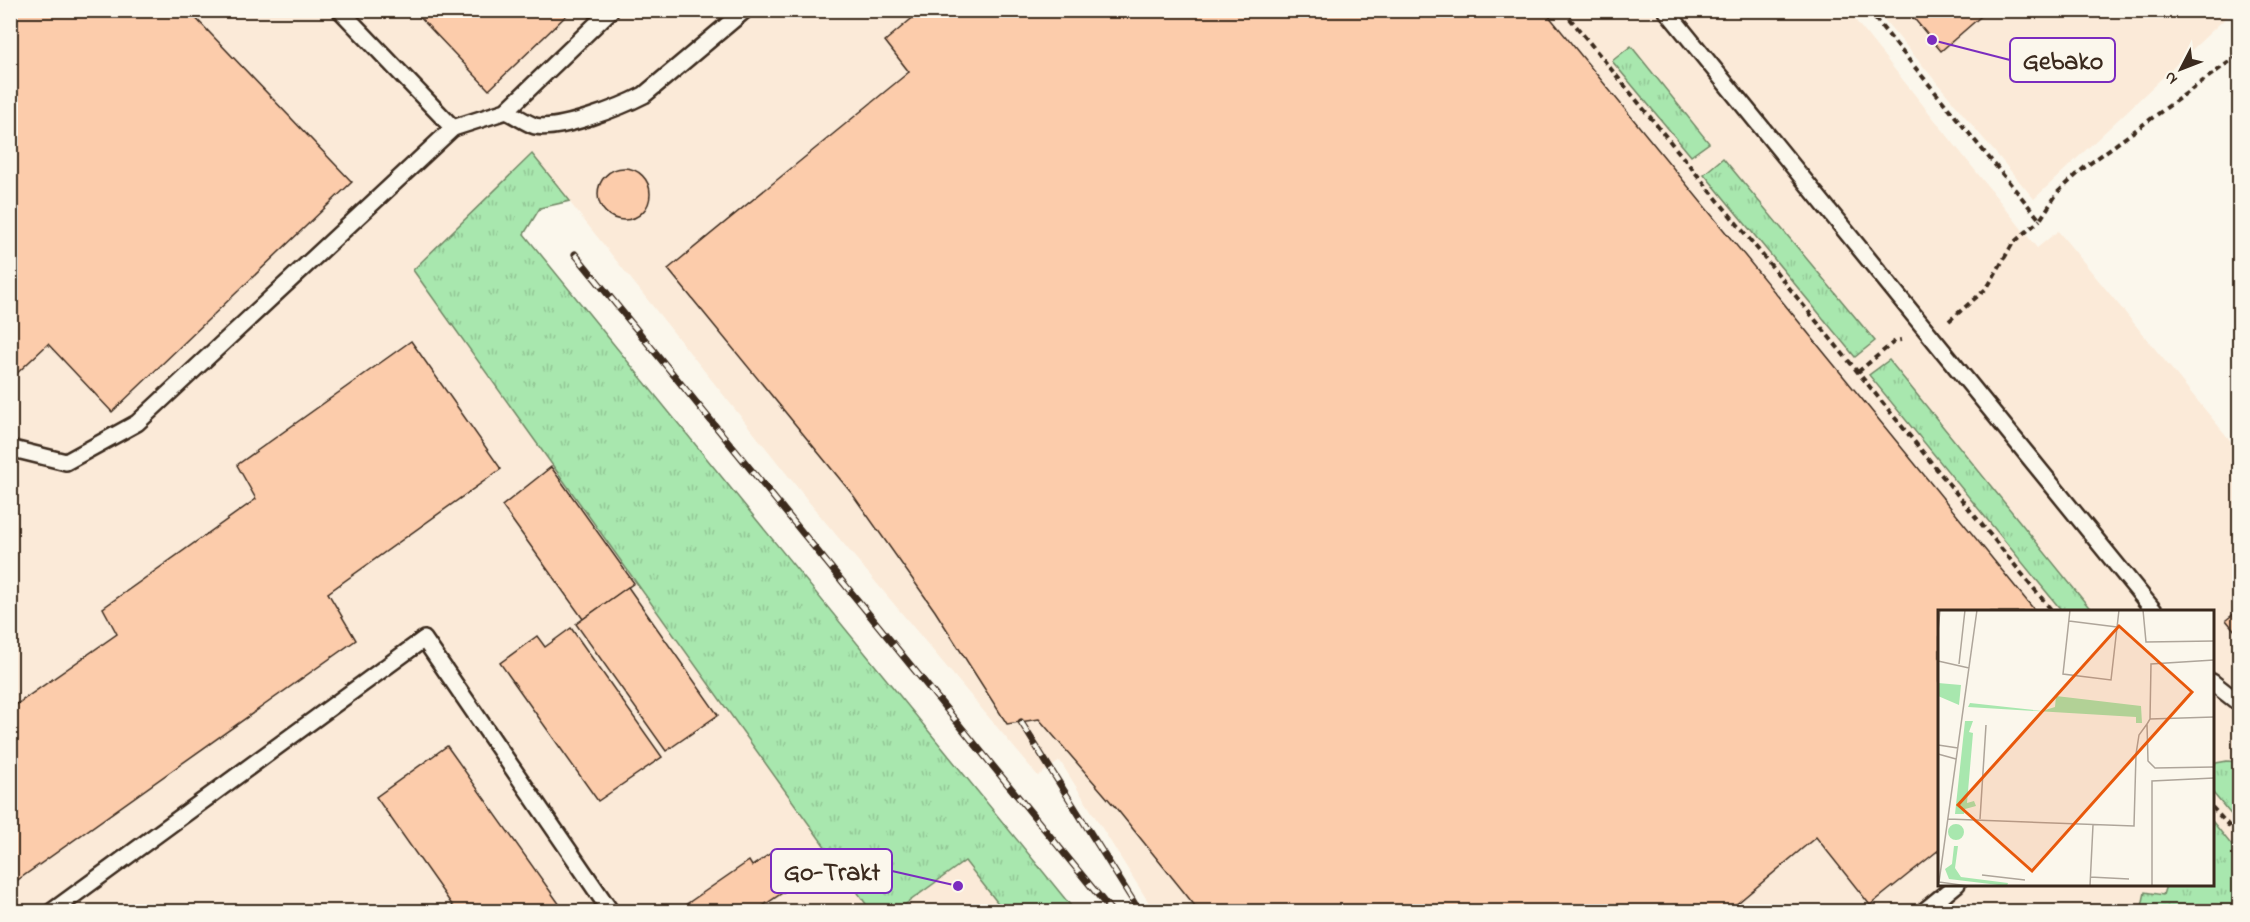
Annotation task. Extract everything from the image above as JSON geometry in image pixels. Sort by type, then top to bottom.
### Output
[{"type":"lane","points":[[340,10],[453,128]]},
{"type":"lane","points":[[10,446],[13,449],[66,462],[137,423],[453,128],[506,111],[611,10]]},
{"type":"lane","points":[[506,111],[536,126],[563,124],[573,123],[634,100],[644,95],[745,10]]},
{"type":"lane","points":[[1666,10],[2153,610]]},
{"type":"lane","points":[[51,912],[424,639],[611,912]]},
{"type":"lane","points":[[2214,684],[2240,704]]},
{"type":"lane","points":[[1923,912],[1956,886]]},
{"type":"path","points":[[1563,10],[2051,610]]},
{"type":"path","points":[[1868,10],[2040,220]]},
{"type":"path","points":[[1858,372],[1896,341],[1941,328],[1987,288],[2013,243],[2040,220],[2058,192],[2085,166],[2240,54]]},
{"type":"path","points":[[2214,809],[2240,838]]},
{"type":"shaded area","points":[[10,11],[1848,11],[2037,248],[2058,231],[2239,451],[2239,856],[2214,876],[2214,610],[1938,610],[1938,886],[2201,886],[2168,912],[1154,911],[1060,761],[1038,776],[817,512],[532,155],[413,270],[871,911],[11,911]]},
{"type":"shaded area","points":[[1877,11],[2233,11],[2034,199]]},
{"type":"shaded area","points":[[965,861],[1004,911],[896,912]]},
{"type":"green space","points":[[1631,46],[1709,143],[1691,156],[1612,61]]},
{"type":"green space","points":[[532,154],[570,201],[540,208],[524,234],[1075,911],[1004,911],[965,861],[896,911],[871,911],[413,270]]},
{"type":"green space","points":[[1723,158],[1875,341],[1855,357],[1704,174]]},
{"type":"green space","points":[[1889,360],[2091,610],[2061,610],[1869,375]]},
{"type":"green space","points":[[2239,762],[2239,824],[2214,794],[2214,765]]},
{"type":"green space","points":[[2214,823],[2237,852],[2239,850],[2239,911],[2141,911],[2145,892],[2163,895],[2166,886],[2214,886]]},
{"type":"building","points":[[10,10],[188,10],[352,182],[112,412],[48,344],[13,377],[10,375]]},
{"type":"building","points":[[413,10],[572,10],[489,90]]},
{"type":"building","points":[[922,10],[1544,10],[2034,610],[1938,610],[1938,851],[1870,905],[1816,837],[1727,912],[1200,912],[1116,808],[1039,719],[1007,724],[935,611],[853,495],[668,269],[909,72],[885,41]]},
{"type":"building","points":[[1907,10],[1986,10],[1987,11],[1941,51]]},
{"type":"building","points":[[624,168],[634,170],[642,176],[648,184],[650,194],[648,204],[642,212],[634,218],[624,220],[614,218],[606,212],[600,204],[598,194],[600,184],[606,176],[614,170]]},
{"type":"building","points":[[411,341],[501,469],[328,593],[356,640],[12,884],[10,709],[117,634],[103,608],[256,499],[237,465]]},
{"type":"building","points":[[551,467],[634,583],[583,619],[502,506]]},
{"type":"building","points":[[628,587],[718,715],[666,751],[576,624]]},
{"type":"building","points":[[2240,609],[2240,637],[2226,620]]},
{"type":"building","points":[[571,628],[662,757],[598,801],[500,663],[537,636],[545,647]]},
{"type":"building","points":[[447,746],[565,912],[457,912],[376,797]]},
{"type":"building","points":[[777,849],[800,881],[760,908],[760,912],[675,912],[749,861],[752,866]]},
{"type":"railway","points":[[575,254],[1112,912]]},
{"type":"railway","points":[[1021,722],[1140,912]]},
{"type":"place","name":"Gebako","points":[[1932,40]]},
{"type":"place","name":"Go-Trakt","points":[[958,886]]}]
